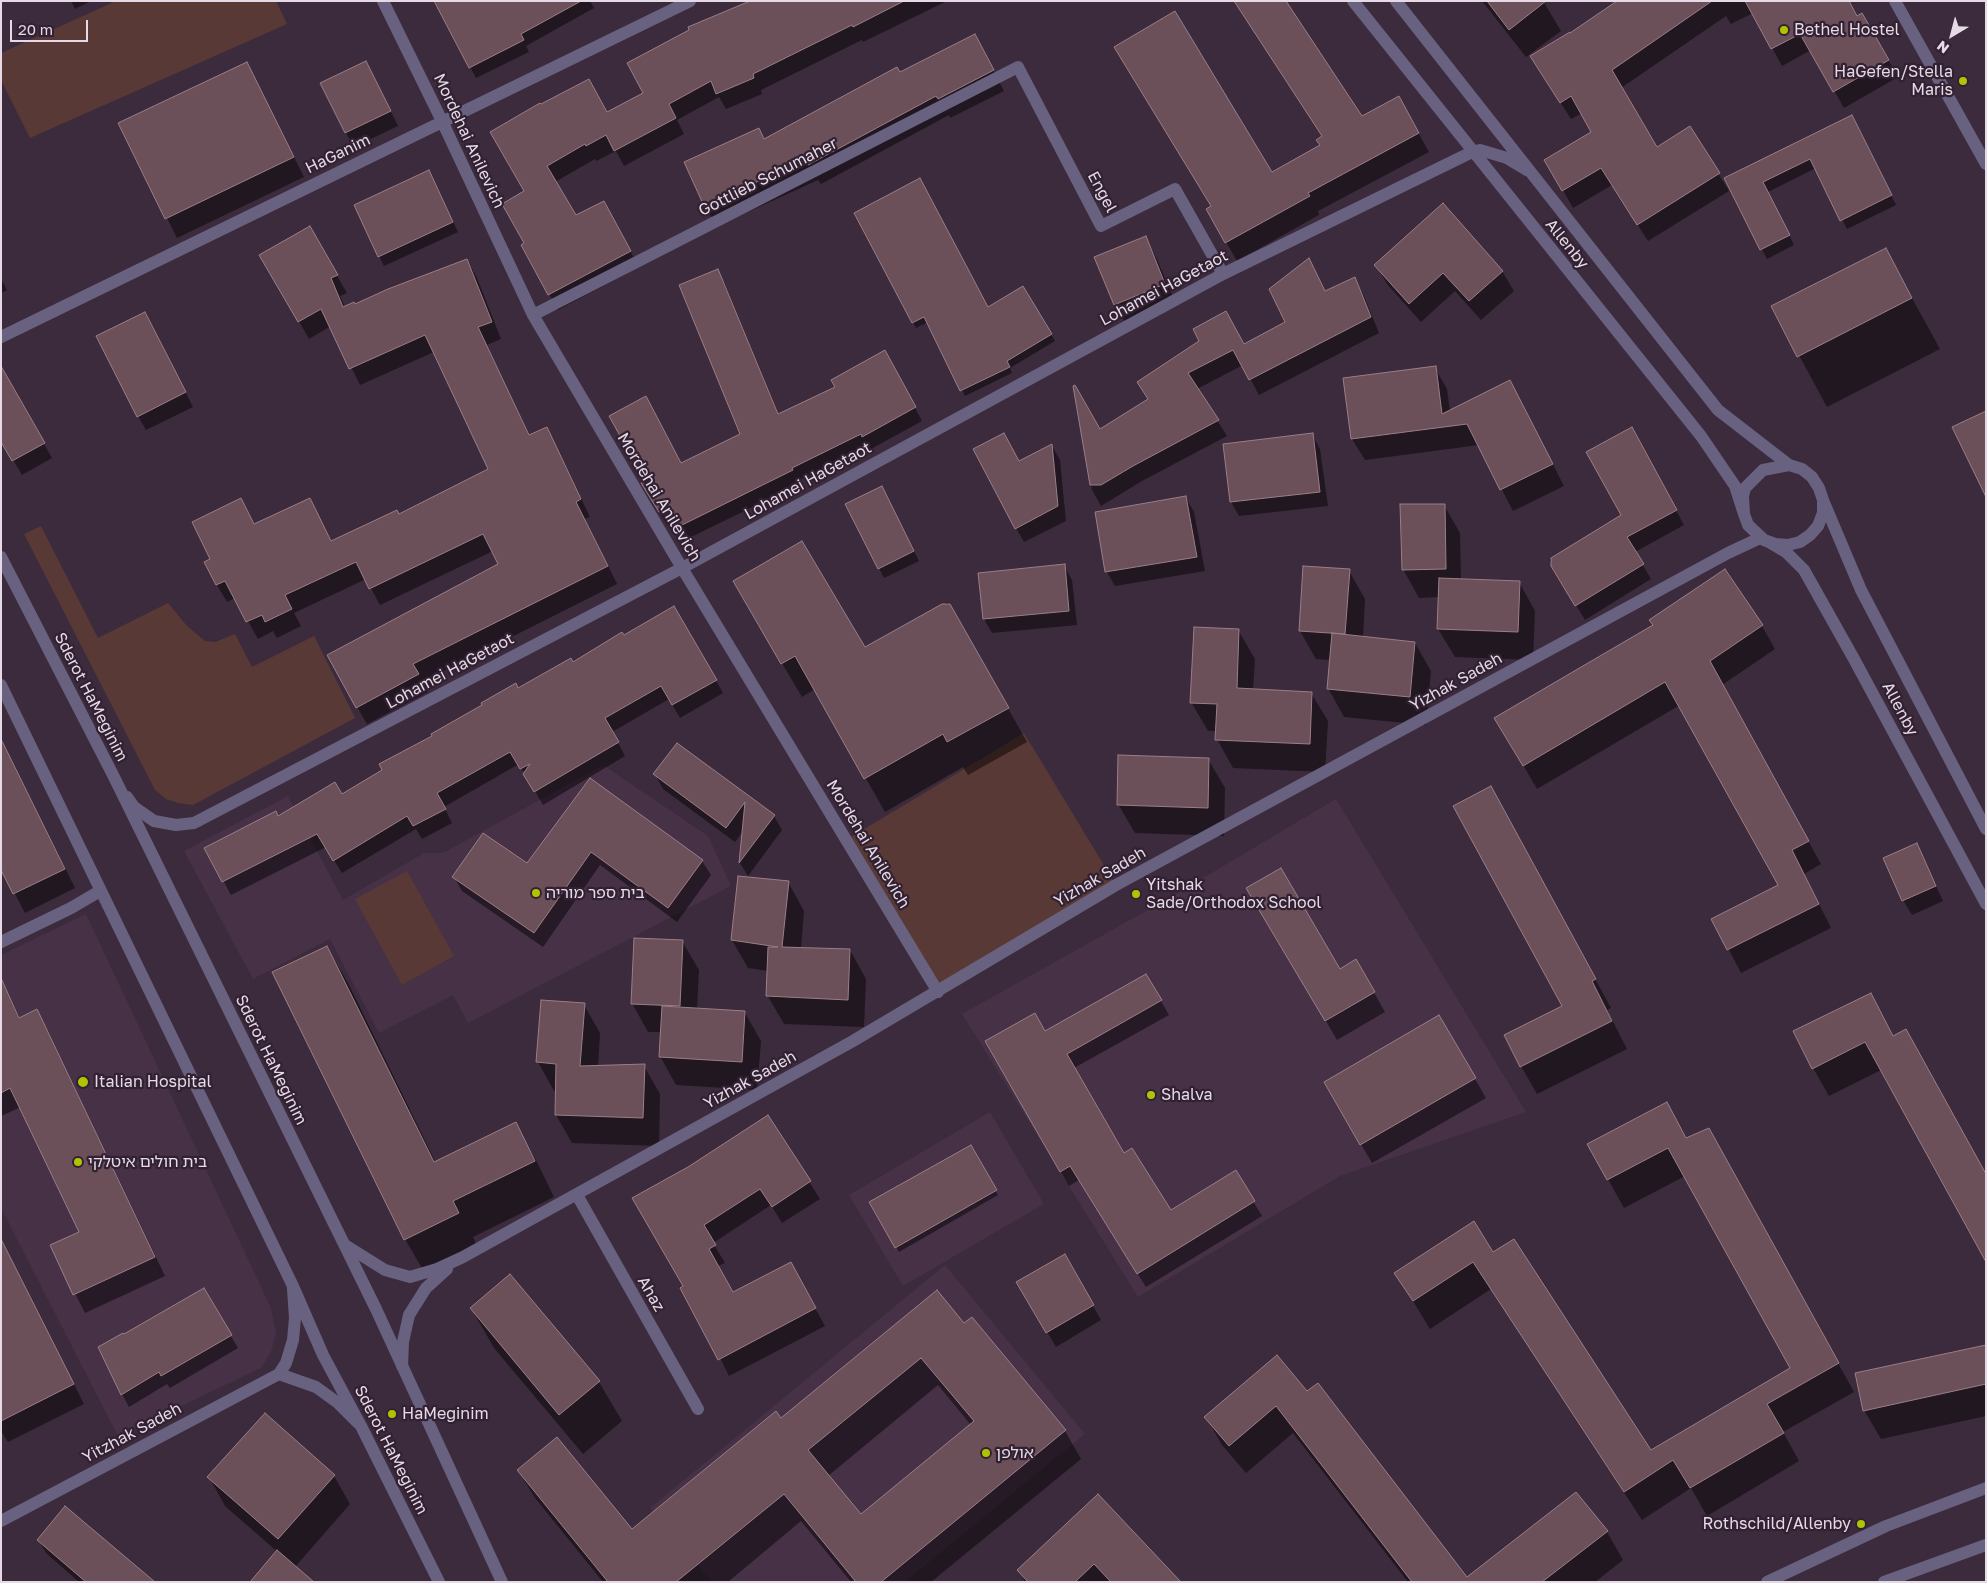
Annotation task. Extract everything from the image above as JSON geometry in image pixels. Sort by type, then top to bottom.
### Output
[{"type":"street","name":"Mordehai Anilevich","points":[[383,1],[442,121],[533,315],[682,568],[938,992]]},
{"type":"street","name":"HaGanim","points":[[1,338],[690,1]]},
{"type":"street","name":"Allenby","points":[[1353,1],[1472,152],[1702,436],[1735,486],[1748,524],[1765,540],[1786,552],[1804,570],[1986,904]]},
{"type":"street","name":"Allenby","points":[[1396,1],[1718,410],[1789,465],[1802,469],[1812,477],[1820,488],[1823,500],[1861,590],[1986,829]]},
{"type":"street","points":[[1895,1],[1986,164]]},
{"type":"street","name":"Engel","points":[[1018,67],[1101,226],[1175,189],[1223,274]]},
{"type":"street","name":"Gottlieb Schumaher","points":[[533,315],[1018,67]]},
{"type":"street","points":[[1472,152],[1480,150],[1507,158],[1531,172]]},
{"type":"street","name":"Lohamei HaGetaot","points":[[113,775],[134,807],[154,821],[176,825],[194,823],[682,568],[1223,274],[1472,152]]},
{"type":"street","points":[[1744,514],[1742,496],[1745,488],[1753,479],[1764,470],[1789,465]]},
{"type":"street","points":[[1765,540],[1788,545],[1800,542],[1818,526],[1823,513],[1823,500]]},
{"type":"street","name":"Yizhak Sadeh","points":[[344,1246],[385,1270],[410,1277],[437,1269],[463,1257],[938,992],[1116,885],[1728,553],[1765,540]]},
{"type":"street","name":"Sderot HaMeginim","points":[[1,557],[113,775],[344,1246],[502,1582]]},
{"type":"street","name":"Sderot HaMeginim","points":[[1,685],[292,1284],[323,1355],[361,1426],[439,1582]]},
{"type":"street","points":[[1,942],[71,908],[100,891]]},
{"type":"street","name":"Ahaz","points":[[577,1195],[698,1409]]},
{"type":"street","name":"Yizhak Sadeh","points":[[402,1366],[406,1326],[415,1302],[426,1288],[463,1257]]},
{"type":"street","points":[[292,1284],[295,1318],[293,1340],[286,1363],[279,1374],[316,1387],[338,1403],[361,1426]]},
{"type":"street","name":"Yitzhak Sadeh","points":[[1,1521],[279,1374]]},
{"type":"street","points":[[1767,1582],[1886,1526],[1986,1488]]},
{"type":"street","points":[[1884,1582],[1986,1545]]},
{"type":"shaded area","points":[[116,1],[276,1],[287,24],[30,138],[1,80],[1,53]]},
{"type":"shaded area","points":[[41,526],[98,638],[168,603],[187,626],[205,641],[215,642],[235,634],[252,667],[314,636],[355,718],[193,805],[166,799],[155,790],[24,534]]},
{"type":"shaded area","points":[[1024,733],[1116,885],[938,992],[846,840]]},
{"type":"shaded area","name":"בית ספר מוריה","points":[[603,765],[708,836],[731,886],[468,1023],[453,995],[379,1033],[330,939],[253,979],[184,851],[288,796],[343,900],[424,853],[443,853]]},
{"type":"shaded area","points":[[1336,799],[1526,1112],[1340,1176],[1138,1297],[962,1014],[1171,897]]},
{"type":"shaded area","points":[[407,871],[454,956],[402,985],[355,899]]},
{"type":"shaded area","name":"Italian Hospital","points":[[86,914],[271,1308],[276,1333],[271,1352],[261,1368],[118,1436],[1,1208],[1,955]]},
{"type":"shaded area","points":[[990,1112],[1044,1204],[903,1286],[849,1195]]},
{"type":"shaded area","points":[[945,1265],[1085,1434],[905,1582],[712,1582],[650,1508]]},
{"type":"building","points":[[434,1],[581,1],[521,34],[524,40],[469,68]]},
{"type":"building","points":[[750,1],[904,1],[753,74],[754,78],[716,94],[711,81],[669,104],[676,118],[614,151],[606,135],[586,146],[585,144],[547,166],[576,215],[604,201],[631,251],[548,295],[521,245],[524,243],[502,204],[524,191],[490,132],[540,103],[589,79],[607,112],[643,93],[627,63],[689,30],[688,27]]},
{"type":"building","points":[[1234,1],[1286,1],[1362,116],[1399,96],[1419,133],[1308,193],[1310,196],[1225,243],[1206,209],[1211,206],[1114,47],[1175,11],[1272,172],[1320,145],[1316,140],[1322,136]]},
{"type":"building","points":[[1487,1],[1546,1],[1509,30]]},
{"type":"building","points":[[1617,1],[1712,1],[1612,70],[1657,147],[1690,126],[1720,173],[1637,225],[1601,168],[1562,191],[1544,160],[1591,132],[1571,96],[1560,103],[1530,56],[1570,33]]},
{"type":"building","points":[[1745,1],[1849,1],[1857,16],[1862,13],[1889,60],[1833,92],[1800,34],[1771,49]]},
{"type":"building","points":[[975,34],[994,70],[938,99],[936,96],[808,165],[805,160],[704,206],[684,162],[759,128],[764,139],[897,67],[900,72]]},
{"type":"building","points":[[366,61],[391,111],[345,133],[320,83]]},
{"type":"building","points":[[247,62],[294,157],[165,219],[118,123]]},
{"type":"building","points":[[1852,115],[1892,195],[1840,221],[1810,159],[1763,182],[1790,235],[1760,250],[1724,178]]},
{"type":"building","points":[[429,170],[453,222],[378,257],[354,205]]},
{"type":"building","points":[[920,178],[988,307],[1023,286],[1052,334],[1007,361],[1010,367],[960,391],[924,317],[912,323],[854,213]]},
{"type":"building","points":[[1443,203],[1503,271],[1469,301],[1443,273],[1409,304],[1374,265]]},
{"type":"building","points":[[310,226],[338,275],[331,278],[343,307],[354,302],[355,304],[388,289],[467,259],[492,322],[478,327],[529,435],[547,427],[581,499],[576,502],[608,566],[413,664],[419,674],[356,708],[327,655],[498,564],[483,534],[369,589],[356,562],[285,595],[292,609],[265,622],[262,615],[246,622],[225,581],[216,585],[204,562],[210,559],[192,522],[241,498],[254,524],[310,498],[331,541],[397,510],[399,514],[488,469],[425,335],[349,369],[321,309],[298,322],[259,255]]},
{"type":"building","points":[[1146,236],[1165,284],[1114,305],[1094,257]]},
{"type":"building","points":[[1886,248],[1912,298],[1797,357],[1771,306]]},
{"type":"building","points":[[1309,258],[1325,291],[1355,277],[1371,317],[1249,380],[1233,350],[1188,373],[1219,420],[1101,485],[1090,485],[1073,386],[1075,385],[1100,429],[1148,399],[1137,382],[1199,341],[1193,329],[1226,311],[1244,344],[1285,322],[1269,289]]},
{"type":"building","points":[[718,269],[778,414],[835,387],[831,380],[885,350],[916,407],[862,437],[861,434],[680,526],[671,506],[659,512],[641,483],[645,481],[609,416],[646,396],[681,463],[740,434],[679,285]]},
{"type":"building","points":[[145,312],[186,392],[137,417],[96,336]]},
{"type":"building","points":[[1,366],[45,443],[12,461],[1,442]]},
{"type":"building","points":[[1436,366],[1442,414],[1510,380],[1553,464],[1500,490],[1467,424],[1351,439],[1343,378]]},
{"type":"building","points":[[1986,411],[1986,497],[1952,427]]},
{"type":"building","points":[[1632,427],[1677,510],[1627,537],[1644,564],[1575,606],[1551,566],[1551,558],[1621,515],[1586,452]]},
{"type":"building","points":[[1004,433],[1019,461],[1052,444],[1058,506],[1015,529],[973,449]]},
{"type":"building","points":[[1313,433],[1320,492],[1230,502],[1223,444]]},
{"type":"building","points":[[882,486],[914,551],[878,569],[845,504]]},
{"type":"building","points":[[1186,496],[1197,557],[1105,572],[1095,512]]},
{"type":"building","points":[[1400,504],[1445,504],[1446,569],[1402,570]]},
{"type":"building","points":[[802,541],[865,647],[942,604],[950,604],[1009,708],[947,742],[943,734],[864,779],[795,656],[781,664],[733,581]]},
{"type":"building","points":[[1065,564],[1069,611],[983,619],[978,573]]},
{"type":"building","points":[[1303,566],[1350,569],[1345,634],[1299,631]]},
{"type":"building","points":[[1725,569],[1763,625],[1710,661],[1809,841],[1792,850],[1819,904],[1727,950],[1711,919],[1778,885],[1665,682],[1523,766],[1494,718],[1653,625],[1649,620]]},
{"type":"building","points":[[1439,578],[1520,581],[1518,632],[1437,629]]},
{"type":"building","points":[[674,606],[717,680],[672,705],[661,686],[605,718],[619,742],[534,792],[523,774],[530,764],[520,769],[510,752],[437,793],[446,809],[413,826],[407,816],[333,861],[317,834],[222,882],[204,848],[276,811],[278,816],[335,782],[342,794],[382,770],[379,764],[432,736],[431,734],[516,683],[518,688],[571,658],[573,662],[622,632],[624,635]]},
{"type":"building","points":[[1194,627],[1239,629],[1237,688],[1312,692],[1310,744],[1215,740],[1217,704],[1190,703]]},
{"type":"building","points":[[1332,633],[1415,642],[1410,697],[1327,689]]},
{"type":"building","points":[[1,739],[65,869],[13,894],[1,870]]},
{"type":"building","points":[[677,743],[775,815],[739,863],[745,802],[726,828],[653,774]]},
{"type":"building","points":[[1118,755],[1209,758],[1208,808],[1117,805]]},
{"type":"building","points":[[590,778],[703,860],[668,908],[591,852],[534,933],[452,877],[483,833],[527,863]]},
{"type":"building","points":[[1491,786],[1596,979],[1592,981],[1612,1021],[1520,1067],[1504,1035],[1562,1006],[1453,806]]},
{"type":"building","points":[[1917,843],[1936,886],[1902,901],[1883,858]]},
{"type":"building","points":[[1281,868],[1340,969],[1356,959],[1375,992],[1325,1021],[1246,888]]},
{"type":"building","points":[[738,876],[789,881],[782,947],[850,949],[848,1000],[766,996],[768,947],[778,947],[731,940]]},
{"type":"building","points":[[634,938],[683,940],[680,1006],[631,1004]]},
{"type":"building","points":[[327,946],[434,1162],[516,1122],[535,1161],[453,1201],[459,1213],[404,1240],[272,972]]},
{"type":"building","points":[[1146,974],[1162,1000],[1067,1054],[1124,1153],[1132,1148],[1171,1210],[1236,1170],[1255,1201],[1137,1274],[1070,1166],[1060,1172],[985,1041],[1035,1013],[1045,1031]]},
{"type":"building","name":"בית חולים איטלקי","points":[[1,978],[19,1018],[37,1009],[155,1257],[73,1295],[50,1245],[79,1232],[10,1088],[1,1093]]},
{"type":"building","points":[[1871,993],[1893,1036],[1906,1029],[1986,1174],[1986,1262],[1865,1042],[1812,1069],[1793,1031]]},
{"type":"building","points":[[541,1000],[585,1003],[580,1066],[645,1064],[643,1118],[555,1115],[556,1064],[536,1062]]},
{"type":"building","points":[[662,1006],[745,1011],[742,1062],[659,1057]]},
{"type":"building","points":[[1439,1015],[1476,1078],[1360,1145],[1324,1082]]},
{"type":"building","points":[[1667,1102],[1686,1138],[1709,1128],[1839,1363],[1767,1404],[1784,1433],[1690,1488],[1673,1460],[1624,1492],[1473,1262],[1413,1301],[1394,1273],[1474,1221],[1493,1252],[1514,1239],[1651,1450],[1790,1368],[1668,1148],[1607,1180],[1587,1144]]},
{"type":"building","points":[[768,1115],[811,1181],[772,1207],[760,1189],[704,1225],[716,1245],[709,1249],[733,1292],[791,1262],[816,1308],[718,1360],[680,1288],[683,1286],[632,1198],[688,1167]]},
{"type":"building","points":[[971,1145],[997,1190],[895,1248],[869,1202]]},
{"type":"building","points":[[1,1239],[74,1384],[1,1421]]},
{"type":"building","points":[[1065,1254],[1094,1305],[1046,1333],[1016,1282]]},
{"type":"building","points":[[510,1274],[600,1381],[559,1415],[470,1308]]},
{"type":"building","points":[[204,1288],[232,1335],[161,1376],[159,1372],[121,1395],[98,1347]]},
{"type":"building","name":"אולפן","points":[[937,1290],[964,1323],[972,1317],[1066,1430],[881,1582],[856,1582],[784,1494],[676,1582],[608,1582],[517,1470],[557,1437],[632,1529],[776,1411],[781,1418]],"holes":[[[921,1358],[974,1421],[861,1514],[808,1450]]]},
{"type":"building","points":[[1986,1345],[1986,1384],[1863,1411],[1855,1373]]},
{"type":"building","points":[[1277,1355],[1307,1391],[1318,1383],[1467,1577],[1576,1492],[1608,1531],[1542,1582],[1412,1582],[1276,1406],[1229,1446],[1204,1417]]},
{"type":"building","points":[[265,1413],[335,1475],[278,1539],[207,1477]]},
{"type":"building","points":[[1098,1494],[1181,1582],[1111,1582],[1094,1564],[1075,1582],[1028,1582],[1017,1570]]},
{"type":"building","points":[[65,1506],[155,1582],[86,1582],[37,1540]]},
{"type":"building","points":[[277,1550],[314,1582],[250,1582]]},
{"type":"place","name":"Bethel Hostel","points":[[1784,30]]},
{"type":"place","name":"HaGefen/Stella Maris","points":[[1963,81]]},
{"type":"place","name":"בית ספר מוריה","points":[[536,893]]},
{"type":"place","name":"Yitshak Sade/Orthodox School","points":[[1136,894]]},
{"type":"place","name":"Italian Hospital","points":[[83,1082]]},
{"type":"place","name":"Shalva","points":[[1151,1095]]},
{"type":"place","name":"בית חולים איטלקי","points":[[78,1162]]},
{"type":"place","name":"HaMeginim","points":[[392,1414]]},
{"type":"place","name":"אולפן","points":[[986,1453]]},
{"type":"place","name":"Rothschild/Allenby","points":[[1861,1524]]}]
